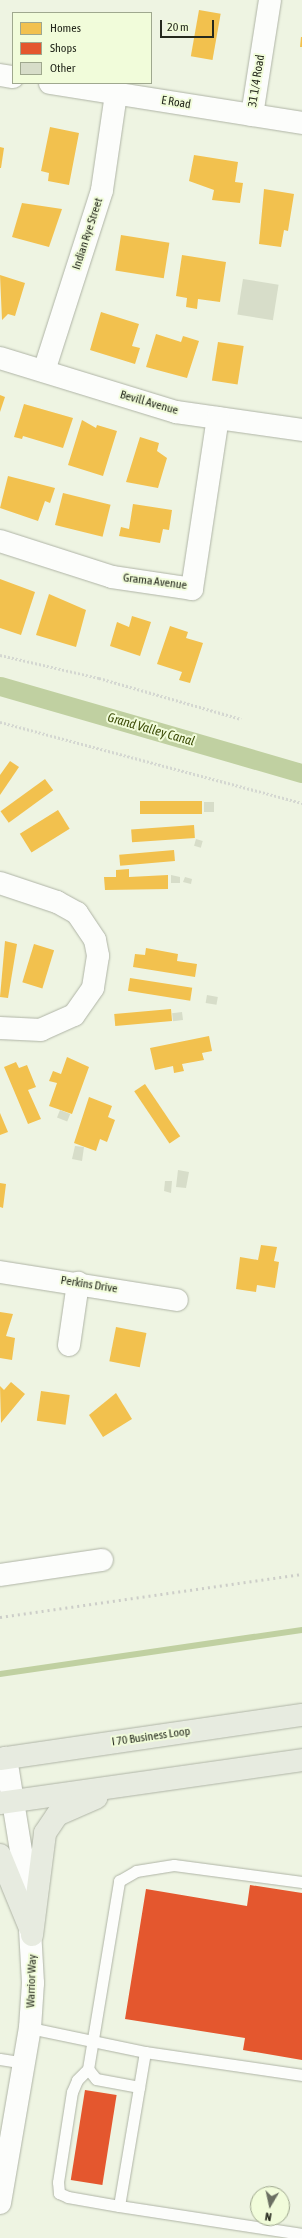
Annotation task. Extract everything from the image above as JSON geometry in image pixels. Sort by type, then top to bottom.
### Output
[{"type":"main road","name":"I 70 Business Loop","points":[[3,1759],[302,1715]]},
{"type":"main road","points":[[6,1802],[302,1760]]},
{"type":"main road","points":[[32,1935],[42,1843],[57,1815],[98,1798],[201,1774]]},
{"type":"main road","points":[[0,1855],[9,1870],[32,1935]]},
{"type":"street","name":"31 1/4 Road","points":[[252,115],[270,0]]},
{"type":"street","points":[[0,75],[12,77]]},
{"type":"street","name":"E Road","points":[[56,84],[302,123]]},
{"type":"street","name":"Indian Rye Street","points":[[44,371],[102,190],[116,94]]},
{"type":"street","name":"Bevill Avenue","points":[[0,358],[176,412],[302,430]]},
{"type":"street","name":"Grama Avenue","points":[[0,541],[112,577],[192,589],[218,418]]},
{"type":"street","points":[[0,883],[57,902],[77,912],[92,935],[98,956],[93,988],[74,1015],[41,1030],[0,1028]]},
{"type":"street","name":"Perkins Drive","points":[[0,1272],[78,1283],[177,1300]]},
{"type":"street","points":[[69,1345],[78,1283]]},
{"type":"street","points":[[0,1575],[102,1560]]},
{"type":"street","name":"Warrior Way","points":[[0,2203],[30,2028],[32,1935],[6,1802],[3,1759]]},
{"type":"lane","points":[[302,1882],[174,1865],[136,1871],[119,1881],[88,2069],[77,2080],[72,2092],[59,2193],[119,2206],[302,2234]]},
{"type":"lane","points":[[30,2028],[145,2052],[302,2076]]},
{"type":"lane","points":[[119,2206],[145,2052]]},
{"type":"lane","points":[[0,2059],[24,2063]]},
{"type":"lane","points":[[88,2069],[96,2079],[139,2087]]},
{"type":"path","points":[[0,656],[99,678],[241,719]]},
{"type":"path","points":[[0,722],[302,803]]},
{"type":"building: Homes","points":[[199,10],[221,14],[213,60],[191,56]]},
{"type":"building: Homes","points":[[301,37],[302,47],[300,47]]},
{"type":"building: Homes","points":[[50,127],[79,133],[69,185],[48,181],[49,173],[41,171]]},
{"type":"building: Homes","points":[[0,147],[4,148],[1,168],[0,168]]},
{"type":"building: Homes","points":[[194,155],[238,162],[235,182],[243,183],[240,203],[212,200],[214,190],[189,181]]},
{"type":"building: Homes","points":[[264,189],[294,194],[288,231],[284,230],[281,247],[259,244]]},
{"type":"building: Homes","points":[[22,203],[62,209],[49,247],[12,237]]},
{"type":"building: Homes","points":[[121,235],[169,243],[164,278],[115,271]]},
{"type":"building: Homes","points":[[182,255],[226,262],[220,302],[198,299],[197,309],[186,307],[187,298],[176,296]]},
{"type":"building: Homes","points":[[0,275],[25,283],[15,316],[8,314],[2,320]]},
{"type":"building: Homes","points":[[101,312],[139,324],[132,346],[140,348],[135,364],[90,350]]},
{"type":"building: Homes","points":[[156,334],[181,342],[183,336],[199,341],[187,378],[146,367]]},
{"type":"building: Homes","points":[[218,342],[244,346],[238,385],[212,381]]},
{"type":"building: Homes","points":[[0,395],[5,397],[0,412]]},
{"type":"building: Homes","points":[[24,404],[73,418],[63,448],[23,436],[22,439],[14,437]]},
{"type":"building: Homes","points":[[82,420],[96,428],[97,425],[117,431],[103,476],[68,465]]},
{"type":"building: Homes","points":[[140,437],[159,443],[157,451],[167,458],[158,488],[126,482]]},
{"type":"building: Homes","points":[[8,476],[55,488],[50,503],[45,501],[38,521],[0,508]]},
{"type":"building: Homes","points":[[63,493],[111,505],[103,537],[55,525]]},
{"type":"building: Homes","points":[[133,504],[172,510],[169,530],[163,529],[160,543],[119,536],[121,527],[129,529]]},
{"type":"building: Homes","points":[[0,579],[35,592],[21,635],[0,628]]},
{"type":"building: Homes","points":[[49,594],[86,610],[76,647],[36,635]]},
{"type":"building: Homes","points":[[132,616],[151,622],[140,656],[110,646],[117,622],[129,627]]},
{"type":"building: Homes","points":[[170,626],[188,632],[186,638],[203,643],[190,683],[179,680],[182,672],[157,664]]},
{"type":"building: Homes","points":[[10,761],[19,767],[0,795],[0,775]]},
{"type":"building: Homes","points":[[45,779],[53,790],[9,823],[1,811]]},
{"type":"building: Homes","points":[[140,801],[202,801],[202,814],[140,814]]},
{"type":"building: Homes","points":[[58,810],[70,829],[31,853],[20,834]]},
{"type":"building: Homes","points":[[194,825],[195,838],[132,842],[131,829]]},
{"type":"building: Homes","points":[[174,850],[175,861],[120,866],[119,855]]},
{"type":"building: Homes","points":[[129,869],[129,877],[168,875],[168,889],[105,890],[104,877],[116,877],[116,870]]},
{"type":"building: Homes","points":[[5,941],[17,944],[8,998],[0,997]]},
{"type":"building: Homes","points":[[34,944],[54,950],[42,988],[22,982]]},
{"type":"building: Homes","points":[[146,948],[178,954],[177,961],[197,964],[195,977],[133,967],[135,954],[145,955]]},
{"type":"building: Homes","points":[[130,978],[192,988],[190,1001],[128,991]]},
{"type":"building: Homes","points":[[171,1009],[172,1021],[115,1026],[114,1014]]},
{"type":"building: Homes","points":[[209,1036],[212,1051],[202,1053],[204,1060],[182,1064],[184,1071],[174,1073],[173,1066],[155,1070],[150,1048]]},
{"type":"building: Homes","points":[[67,1057],[89,1067],[72,1114],[49,1106],[57,1083],[49,1081],[53,1071],[61,1074]]},
{"type":"building: Homes","points":[[16,1062],[19,1068],[27,1065],[36,1087],[28,1090],[41,1119],[28,1124],[4,1067]]},
{"type":"building: Homes","points":[[145,1084],[180,1136],[169,1143],[134,1091]]},
{"type":"building: Homes","points":[[89,1097],[112,1106],[108,1117],[115,1120],[107,1142],[100,1139],[96,1151],[74,1143]]},
{"type":"building: Homes","points":[[0,1113],[8,1132],[0,1135]]},
{"type":"building: Homes","points":[[0,1183],[6,1184],[3,1208],[0,1207]]},
{"type":"building: Homes","points":[[261,1245],[277,1247],[274,1261],[279,1262],[275,1288],[257,1285],[256,1292],[236,1289],[240,1257],[258,1260]]},
{"type":"building: Homes","points":[[0,1312],[13,1314],[6,1336],[15,1338],[12,1360],[0,1358]]},
{"type":"building: Homes","points":[[116,1327],[146,1333],[140,1367],[109,1361]]},
{"type":"building: Homes","points":[[11,1382],[25,1394],[1,1423],[0,1386],[4,1390]]},
{"type":"building: Homes","points":[[41,1391],[70,1395],[66,1425],[37,1421]]},
{"type":"building: Homes","points":[[116,1393],[132,1419],[103,1437],[89,1415]]},
{"type":"building: Shops","points":[[250,1885],[302,1893],[302,2060],[243,2050],[245,2038],[125,2019],[146,1889],[247,1906]]},
{"type":"building: Shops","points":[[85,2090],[117,2095],[102,2185],[71,2180]]},
{"type":"building: Other","points":[[243,279],[279,285],[273,320],[237,315]]},
{"type":"building: Other","points":[[204,802],[214,802],[214,812],[204,812]]},
{"type":"building: Other","points":[[196,839],[203,841],[201,848],[194,846]]},
{"type":"building: Other","points":[[171,875],[180,877],[180,883],[171,883]]},
{"type":"building: Other","points":[[185,877],[192,879],[191,884],[183,882]]},
{"type":"building: Other","points":[[207,995],[218,997],[216,1005],[206,1003]]},
{"type":"building: Other","points":[[182,1012],[183,1020],[173,1021],[172,1013]]},
{"type":"building: Other","points":[[60,1110],[70,1114],[67,1122],[57,1117]]},
{"type":"building: Other","points":[[75,1146],[84,1147],[82,1161],[72,1159]]},
{"type":"building: Other","points":[[178,1170],[189,1172],[186,1188],[176,1187]]},
{"type":"building: Other","points":[[165,1181],[172,1181],[171,1193],[164,1191]]},
{"type":"waterway","name":"Grand Valley Canal","points":[[0,686],[302,773]]},
{"type":"waterway","points":[[0,1674],[302,1630]]},
{"type":"railway","points":[[0,1617],[302,1574]]}]
